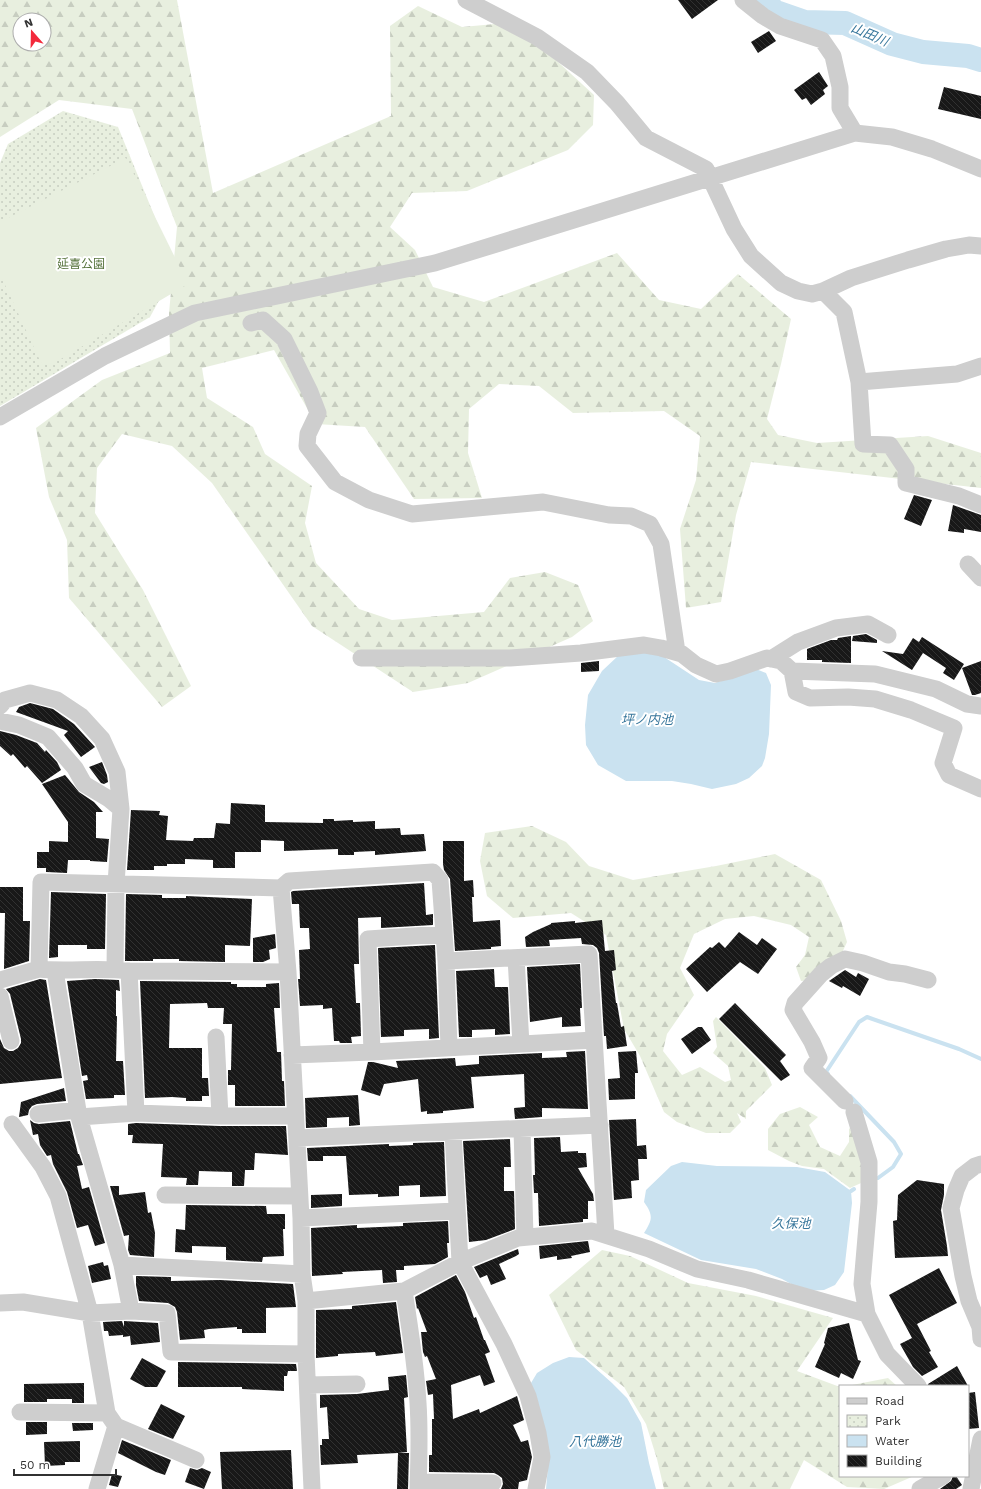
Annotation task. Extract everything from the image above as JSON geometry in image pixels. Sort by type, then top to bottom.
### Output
[{"type":"street","points":[[466,0],[537,37],[587,72],[617,103],[646,138],[706,168],[734,229],[751,256],[781,283],[798,291],[812,294],[823,292],[851,278],[908,260],[946,249],[969,245],[981,246]]},
{"type":"street","points":[[743,0],[763,16],[780,26],[822,40],[833,56],[840,87],[840,108],[855,133]]},
{"type":"street","points":[[0,417],[105,356],[195,313],[434,263],[855,133],[892,137],[932,149],[981,169]]},
{"type":"street","points":[[823,292],[844,312],[859,382],[863,444],[890,444],[906,469],[906,483],[959,496],[981,505]]},
{"type":"street","points":[[251,323],[263,320],[284,339],[310,392],[318,413],[308,434],[307,446],[335,482],[369,500],[412,514],[542,502],[609,515],[631,516],[650,524],[661,544],[677,652]]},
{"type":"street","points":[[859,382],[956,374],[981,366]]},
{"type":"street","points":[[968,564],[981,578]]},
{"type":"street","points":[[771,659],[798,642],[836,628],[868,624],[888,635]]},
{"type":"street","points":[[361,658],[510,658],[581,653],[644,645],[682,654],[696,665],[716,674],[730,671],[767,658],[781,661],[792,671],[796,692],[810,698],[848,697],[875,699],[911,710],[954,728],[943,763],[950,775],[981,789]]},
{"type":"street","points":[[792,671],[875,674],[936,689],[967,704],[981,706]]},
{"type":"street","points":[[0,706],[5,700],[30,693],[57,700],[81,716],[102,740],[117,772],[120,808],[116,884],[122,970],[136,1113]]},
{"type":"street","points":[[0,720],[19,725],[48,737],[75,768],[84,784],[109,799],[120,808]]},
{"type":"street","points":[[131,1311],[122,1265],[79,1113],[47,970],[41,882],[281,888],[288,881],[433,872],[440,880],[446,961],[448,1048]]},
{"type":"street","points":[[281,888],[288,972],[301,1218],[302,1274],[306,1301],[306,1354],[312,1489]]},
{"type":"street","points":[[372,1052],[368,939],[444,934]]},
{"type":"street","points":[[446,961],[589,954],[606,1235]]},
{"type":"street","points":[[516,958],[521,1044]]},
{"type":"street","points":[[917,1385],[887,1354],[867,1314],[862,1284],[869,1202],[869,1162],[850,1107],[812,1068],[819,1058],[794,1010],[794,1004],[821,974],[831,966],[845,960],[863,963],[889,972],[905,974],[928,980]]},
{"type":"street","points":[[0,980],[47,970],[288,972]]},
{"type":"street","points":[[0,996],[11,1041]]},
{"type":"street","points":[[216,1037],[220,1116]]},
{"type":"street","points":[[292,1055],[594,1040]]},
{"type":"street","points":[[38,1114],[136,1113],[220,1116],[295,1116]]},
{"type":"street","points":[[12,1124],[43,1167],[58,1196],[90,1313],[112,1420],[97,1489]]},
{"type":"street","points":[[297,1138],[600,1125]]},
{"type":"street","points":[[522,1129],[525,1238]]},
{"type":"street","points":[[453,1132],[456,1211],[460,1262],[504,1344],[528,1396],[538,1433],[542,1457],[536,1489]]},
{"type":"street","points":[[981,1164],[975,1166],[962,1176],[951,1208],[969,1301],[981,1331]]},
{"type":"street","points":[[165,1195],[299,1196]]},
{"type":"street","points":[[301,1218],[456,1211]]},
{"type":"street","points":[[306,1301],[404,1290],[460,1262],[518,1238],[592,1230],[649,1249],[697,1269],[748,1280],[867,1314]]},
{"type":"street","points":[[122,1265],[302,1274]]},
{"type":"street","points":[[404,1290],[414,1354],[418,1403],[418,1485],[493,1483]]},
{"type":"street","points":[[0,1303],[23,1302],[90,1313],[131,1311],[167,1313],[171,1352],[306,1354]]},
{"type":"street","points":[[308,1385],[357,1384]]},
{"type":"street","points":[[20,1412],[112,1420],[196,1460]]},
{"type":"street","points":[[971,1489],[975,1449]]},
{"type":"street","points":[[920,1489],[941,1477]]},
{"type":"green space","points":[[0,0],[177,0],[213,193],[391,116],[390,26],[418,6],[462,27],[506,23],[546,51],[594,95],[593,125],[568,150],[467,191],[412,193],[390,227],[415,250],[433,287],[484,302],[617,253],[659,300],[701,309],[738,274],[791,319],[767,419],[778,435],[817,443],[928,436],[981,453],[981,488],[751,462],[736,515],[721,602],[686,608],[680,529],[696,480],[700,436],[664,411],[573,413],[539,386],[499,384],[469,409],[468,453],[482,498],[414,499],[365,427],[316,424],[274,350],[202,368],[207,398],[253,427],[265,454],[312,486],[305,523],[316,563],[359,609],[392,620],[484,612],[510,578],[545,572],[578,585],[593,621],[572,637],[468,683],[413,692],[312,626],[212,483],[172,446],[122,434],[97,468],[95,513],[143,590],[191,686],[162,707],[69,598],[67,540],[49,497],[36,428],[102,380],[170,353],[169,313],[177,227],[132,109],[59,100],[0,137]]},
{"type":"green space","name":"延喜公園","points":[[63,111],[118,127],[161,232],[162,295],[150,317],[0,406],[0,163],[8,144]]},
{"type":"green space","name":"延喜公園","points":[[126,158],[188,284],[54,363],[42,365],[0,274],[0,222]]},
{"type":"green space","points":[[532,826],[566,842],[589,866],[633,880],[775,854],[821,880],[841,921],[847,942],[836,966],[819,980],[801,981],[796,967],[805,955],[809,937],[791,925],[754,916],[725,919],[694,934],[680,968],[694,995],[667,1034],[663,1051],[682,1075],[700,1067],[725,1082],[731,1080],[728,1066],[713,1053],[717,1047],[713,1021],[716,1017],[765,1068],[772,1085],[746,1111],[746,1119],[737,1113],[741,1122],[730,1133],[706,1133],[677,1122],[664,1112],[640,1056],[624,1029],[606,935],[571,913],[513,918],[487,896],[480,861],[485,833]]},
{"type":"green space","points":[[800,1107],[818,1117],[809,1125],[820,1147],[840,1156],[849,1142],[849,1128],[867,1145],[870,1179],[850,1188],[824,1169],[802,1166],[768,1150],[768,1129],[780,1114]]},
{"type":"green space","points":[[602,1250],[630,1256],[688,1283],[756,1296],[833,1318],[797,1371],[839,1387],[839,1477],[912,1477],[884,1489],[847,1487],[804,1460],[790,1489],[664,1489],[657,1459],[646,1424],[624,1387],[576,1350],[549,1295]]},
{"type":"green space","points":[[888,1378],[896,1385],[852,1385]]},
{"type":"water","name":"坪ノ内池","points":[[645,652],[661,655],[699,680],[715,683],[756,669],[766,673],[771,685],[769,734],[765,758],[762,766],[749,778],[736,784],[712,789],[672,781],[626,781],[598,765],[586,745],[585,725],[588,695],[602,671],[619,655]]},
{"type":"water","name":"久保池","points":[[682,1162],[717,1166],[797,1167],[825,1172],[851,1191],[852,1203],[844,1272],[835,1285],[824,1290],[804,1291],[782,1279],[756,1269],[701,1260],[644,1233],[651,1218],[651,1215],[644,1202],[646,1190],[671,1166]]},
{"type":"water","name":"八代勝池","points":[[569,1357],[584,1358],[627,1398],[641,1423],[656,1489],[546,1489],[548,1466],[531,1383],[537,1373],[553,1363]]},
{"type":"building","points":[[678,0],[718,0],[692,19]]},
{"type":"building","points":[[769,31],[776,41],[758,53],[751,42]]},
{"type":"building","points":[[819,72],[828,86],[823,90],[825,94],[811,105],[806,98],[802,100],[794,90]]},
{"type":"building","points":[[944,87],[981,96],[981,119],[938,109]]},
{"type":"building","points":[[914,495],[932,500],[921,526],[904,519]]},
{"type":"building","points":[[953,505],[981,515],[981,532],[964,529],[964,533],[948,531]]},
{"type":"building","points":[[866,634],[877,640],[877,643],[852,641],[853,636]]},
{"type":"building","points":[[851,636],[851,663],[807,660],[807,649],[831,640]]},
{"type":"building","points":[[922,637],[964,664],[954,680],[943,673],[946,668],[923,653],[912,670],[882,651],[903,654],[913,638],[919,642]]},
{"type":"building","points":[[599,661],[599,671],[581,672],[581,663]]},
{"type":"building","points":[[981,661],[981,693],[972,695],[962,668]]},
{"type":"building","points":[[30,703],[53,709],[74,724],[95,747],[81,757],[64,735],[68,731],[16,712],[19,707]]},
{"type":"building","points":[[0,731],[37,743],[57,762],[61,770],[42,783],[27,766],[25,768],[13,754],[11,756],[0,746]]},
{"type":"building","points":[[102,762],[108,782],[104,784],[101,783],[89,767]]},
{"type":"building","points":[[65,775],[79,792],[94,802],[103,812],[96,812],[96,838],[109,839],[107,862],[68,860],[67,873],[46,872],[46,868],[37,868],[37,852],[49,852],[49,841],[68,842],[68,822],[42,784]]},
{"type":"building","points":[[231,803],[265,805],[265,822],[323,823],[323,819],[334,819],[334,821],[353,820],[353,822],[375,821],[375,829],[400,828],[401,835],[424,834],[426,851],[375,855],[375,851],[354,852],[354,855],[338,855],[338,849],[284,851],[284,841],[261,840],[261,852],[235,852],[235,868],[213,868],[213,860],[185,859],[185,864],[154,866],[154,870],[127,870],[131,810],[160,811],[159,815],[168,816],[166,840],[193,841],[194,838],[214,838],[216,823],[230,824]]},
{"type":"building","points":[[443,841],[464,841],[464,881],[473,880],[473,922],[500,920],[501,946],[491,947],[491,949],[455,951],[450,879],[444,870]]},
{"type":"building","points":[[424,883],[426,915],[433,914],[433,925],[381,928],[381,917],[358,918],[359,964],[354,964],[356,1003],[360,1003],[361,1036],[351,1037],[352,1043],[340,1043],[339,1041],[334,1041],[332,1008],[323,1009],[323,1005],[300,1006],[298,979],[300,979],[299,950],[310,949],[309,928],[300,928],[299,904],[292,904],[291,892]]},
{"type":"building","points":[[0,887],[23,887],[23,921],[30,921],[29,961],[4,969],[5,913],[0,913]]},
{"type":"building","points":[[51,892],[106,894],[105,949],[87,949],[87,945],[58,945],[58,957],[49,958]]},
{"type":"building","points":[[126,894],[162,895],[162,898],[186,898],[186,896],[252,899],[250,946],[225,945],[225,962],[179,961],[179,959],[125,961]]},
{"type":"building","points":[[602,920],[605,951],[614,950],[616,970],[612,971],[616,1003],[621,1027],[624,1026],[627,1046],[607,1049],[606,1036],[604,1036],[599,953],[597,948],[593,945],[582,944],[581,938],[549,940],[550,946],[526,947],[525,937],[551,923],[575,921],[575,923]]},
{"type":"building","points":[[739,932],[757,945],[762,938],[777,949],[758,974],[740,962],[707,992],[686,969],[710,947],[712,948],[719,942],[725,948]]},
{"type":"building","points":[[275,934],[276,948],[269,950],[270,959],[263,962],[253,962],[253,938]]},
{"type":"building","points":[[435,945],[439,1038],[429,1039],[429,1029],[404,1030],[404,1036],[381,1037],[378,948]]},
{"type":"building","points":[[580,964],[582,1008],[580,1008],[581,1026],[562,1027],[562,1017],[530,1022],[527,967]]},
{"type":"building","points":[[494,969],[495,987],[508,987],[510,1034],[495,1035],[495,1029],[472,1030],[472,1037],[459,1037],[456,971]]},
{"type":"building","points":[[845,970],[856,977],[858,973],[869,979],[860,996],[843,986],[842,988],[829,981]]},
{"type":"building","points":[[40,979],[46,980],[62,1078],[0,1084],[0,1039],[4,1048],[9,1051],[13,1051],[18,1048],[21,1043],[10,994],[6,989]]},
{"type":"building","points":[[95,979],[119,980],[120,991],[116,990],[116,1061],[123,1061],[125,1095],[114,1095],[114,1098],[86,1099],[83,1081],[88,1080],[87,1075],[82,1076],[67,981]]},
{"type":"building","points":[[140,981],[231,982],[231,984],[237,984],[237,987],[266,987],[266,984],[279,983],[280,1008],[274,1008],[277,1052],[281,1052],[285,1106],[235,1106],[235,1085],[228,1085],[228,1070],[231,1070],[232,1024],[223,1024],[224,1008],[208,1008],[207,1003],[170,1004],[169,1048],[202,1048],[202,1078],[208,1078],[209,1096],[202,1096],[202,1101],[186,1101],[186,1098],[172,1097],[145,1098]]},
{"type":"building","points":[[735,1003],[786,1055],[780,1061],[790,1075],[781,1081],[719,1019]]},
{"type":"building","points":[[698,1027],[702,1027],[711,1040],[692,1054],[681,1039]]},
{"type":"building","points":[[585,1051],[588,1109],[542,1108],[542,1117],[515,1119],[514,1108],[525,1107],[524,1074],[471,1077],[474,1108],[443,1111],[443,1113],[427,1114],[427,1111],[421,1112],[418,1079],[384,1084],[380,1096],[361,1090],[368,1062],[398,1068],[396,1061],[455,1058],[456,1066],[479,1064],[479,1056],[542,1053],[542,1058],[567,1057],[566,1052]]},
{"type":"building","points":[[636,1051],[638,1073],[635,1073],[635,1099],[609,1100],[608,1079],[620,1078],[618,1052]]},
{"type":"building","points":[[64,1088],[66,1101],[37,1104],[32,1106],[28,1115],[19,1117],[21,1102]]},
{"type":"building","points":[[358,1095],[360,1125],[349,1126],[349,1117],[327,1118],[327,1127],[306,1128],[305,1098]]},
{"type":"building","points":[[636,1119],[637,1146],[646,1145],[647,1159],[638,1159],[639,1180],[631,1181],[632,1198],[614,1200],[609,1120]]},
{"type":"building","points":[[30,1120],[39,1124],[70,1121],[78,1154],[83,1165],[77,1166],[82,1189],[89,1187],[105,1243],[95,1246],[88,1225],[77,1228],[67,1192],[53,1164],[51,1155],[47,1156],[40,1145],[38,1134],[33,1135]]},
{"type":"building","points":[[128,1124],[220,1126],[286,1126],[288,1155],[255,1153],[254,1170],[245,1170],[244,1186],[232,1186],[232,1172],[199,1171],[198,1185],[186,1185],[187,1178],[161,1177],[163,1144],[132,1143],[133,1135],[128,1135]]},
{"type":"building","points":[[560,1137],[561,1152],[578,1151],[578,1153],[586,1153],[587,1167],[578,1168],[593,1194],[594,1201],[588,1201],[588,1219],[583,1219],[583,1222],[539,1226],[538,1193],[534,1193],[534,1138]]},
{"type":"building","points":[[510,1139],[511,1167],[504,1167],[504,1191],[514,1191],[515,1229],[486,1240],[469,1242],[463,1141]]},
{"type":"building","points":[[444,1142],[446,1196],[420,1197],[420,1185],[399,1186],[399,1196],[378,1197],[378,1194],[349,1195],[346,1156],[323,1156],[323,1161],[308,1161],[307,1148],[389,1144],[389,1146],[413,1145],[413,1143]]},
{"type":"building","points":[[917,1180],[944,1184],[944,1195],[941,1210],[948,1256],[895,1258],[893,1221],[897,1220],[898,1195]]},
{"type":"building","points":[[110,1186],[119,1186],[119,1195],[145,1192],[148,1213],[151,1212],[155,1233],[154,1257],[130,1255],[128,1250],[129,1235],[124,1236]]},
{"type":"building","points":[[342,1194],[342,1206],[311,1208],[311,1195]]},
{"type":"building","points":[[186,1205],[266,1206],[267,1214],[285,1214],[285,1229],[283,1229],[284,1256],[263,1257],[262,1262],[226,1260],[226,1247],[192,1246],[192,1253],[175,1252],[176,1229],[185,1230]]},
{"type":"building","points":[[448,1221],[448,1257],[435,1264],[404,1266],[404,1270],[396,1270],[397,1282],[383,1283],[382,1270],[342,1272],[343,1274],[312,1276],[311,1228],[357,1225],[357,1228],[403,1226],[403,1223]]},
{"type":"building","points":[[588,1241],[590,1252],[571,1256],[572,1258],[557,1260],[557,1256],[540,1259],[539,1246]]},
{"type":"building","points":[[518,1249],[519,1254],[499,1264],[506,1279],[491,1285],[487,1275],[480,1278],[474,1267]]},
{"type":"building","points":[[103,1262],[104,1266],[108,1265],[111,1279],[92,1283],[88,1266]]},
{"type":"building","points":[[939,1268],[957,1303],[917,1324],[931,1351],[929,1352],[938,1367],[922,1376],[913,1367],[900,1344],[912,1338],[889,1295]]},
{"type":"building","points":[[456,1275],[465,1292],[474,1318],[476,1317],[490,1352],[485,1354],[495,1382],[484,1386],[480,1375],[451,1385],[453,1419],[479,1409],[480,1413],[517,1396],[524,1420],[513,1425],[521,1442],[528,1440],[532,1457],[527,1480],[519,1482],[518,1489],[501,1489],[503,1484],[502,1478],[494,1473],[429,1472],[429,1455],[432,1455],[432,1419],[434,1419],[433,1394],[428,1395],[426,1381],[436,1379],[427,1356],[425,1357],[423,1352],[421,1332],[427,1332],[418,1308],[417,1309],[415,1297]]},
{"type":"building","points":[[136,1276],[171,1277],[171,1281],[220,1280],[293,1284],[296,1307],[266,1308],[266,1333],[242,1333],[242,1329],[237,1329],[237,1327],[209,1329],[204,1330],[205,1338],[180,1340],[177,1312],[175,1307],[168,1303],[139,1301]]},
{"type":"building","points":[[396,1302],[403,1353],[376,1356],[375,1352],[338,1354],[338,1356],[316,1358],[316,1310],[352,1309],[352,1306]]},
{"type":"building","points":[[122,1321],[124,1327],[124,1321],[158,1323],[160,1342],[131,1345],[130,1336],[109,1336],[108,1331],[104,1331],[103,1322]]},
{"type":"building","points":[[849,1323],[858,1360],[861,1361],[853,1379],[841,1373],[839,1378],[815,1367],[825,1344],[828,1328]]},
{"type":"building","points":[[142,1358],[166,1371],[157,1387],[145,1387],[130,1379]]},
{"type":"building","points":[[178,1362],[296,1364],[297,1371],[288,1371],[287,1376],[284,1376],[284,1391],[242,1389],[242,1387],[178,1387]]},
{"type":"building","points":[[957,1366],[967,1385],[928,1385]]},
{"type":"building","points":[[406,1375],[408,1397],[404,1398],[407,1452],[357,1455],[358,1463],[321,1465],[320,1445],[322,1445],[322,1439],[329,1439],[327,1407],[320,1408],[320,1395],[357,1394],[389,1390],[388,1377]]},
{"type":"building","points":[[84,1383],[84,1403],[72,1403],[72,1399],[47,1399],[47,1402],[24,1402],[24,1384]]},
{"type":"building","points":[[975,1392],[979,1428],[969,1429],[969,1393]]},
{"type":"building","points":[[161,1404],[185,1416],[173,1439],[148,1429]]},
{"type":"building","points":[[26,1422],[47,1422],[47,1434],[26,1435]]},
{"type":"building","points":[[72,1423],[93,1423],[93,1430],[73,1431]]},
{"type":"building","points":[[122,1440],[171,1460],[165,1475],[118,1453]]},
{"type":"building","points":[[80,1441],[80,1462],[65,1462],[65,1465],[45,1466],[44,1442]]},
{"type":"building","points":[[291,1450],[293,1489],[222,1489],[220,1452]]},
{"type":"building","points":[[398,1453],[409,1453],[408,1489],[397,1489]]},
{"type":"building","points":[[190,1468],[197,1470],[202,1468],[211,1472],[204,1489],[185,1482]]},
{"type":"building","points":[[112,1474],[122,1476],[118,1487],[109,1485]]},
{"type":"building","points":[[953,1477],[957,1477],[962,1485],[956,1489],[940,1489],[951,1481]]},
{"type":"waterway","name":"山田川","points":[[766,0],[773,11],[805,22],[845,23],[892,44],[923,52],[968,56],[981,60]]},
{"type":"waterway","points":[[828,1074],[826,1072],[859,1022],[867,1017],[959,1049],[981,1059]]},
{"type":"waterway","points":[[850,1096],[894,1142],[901,1154],[893,1167],[878,1178]]}]
